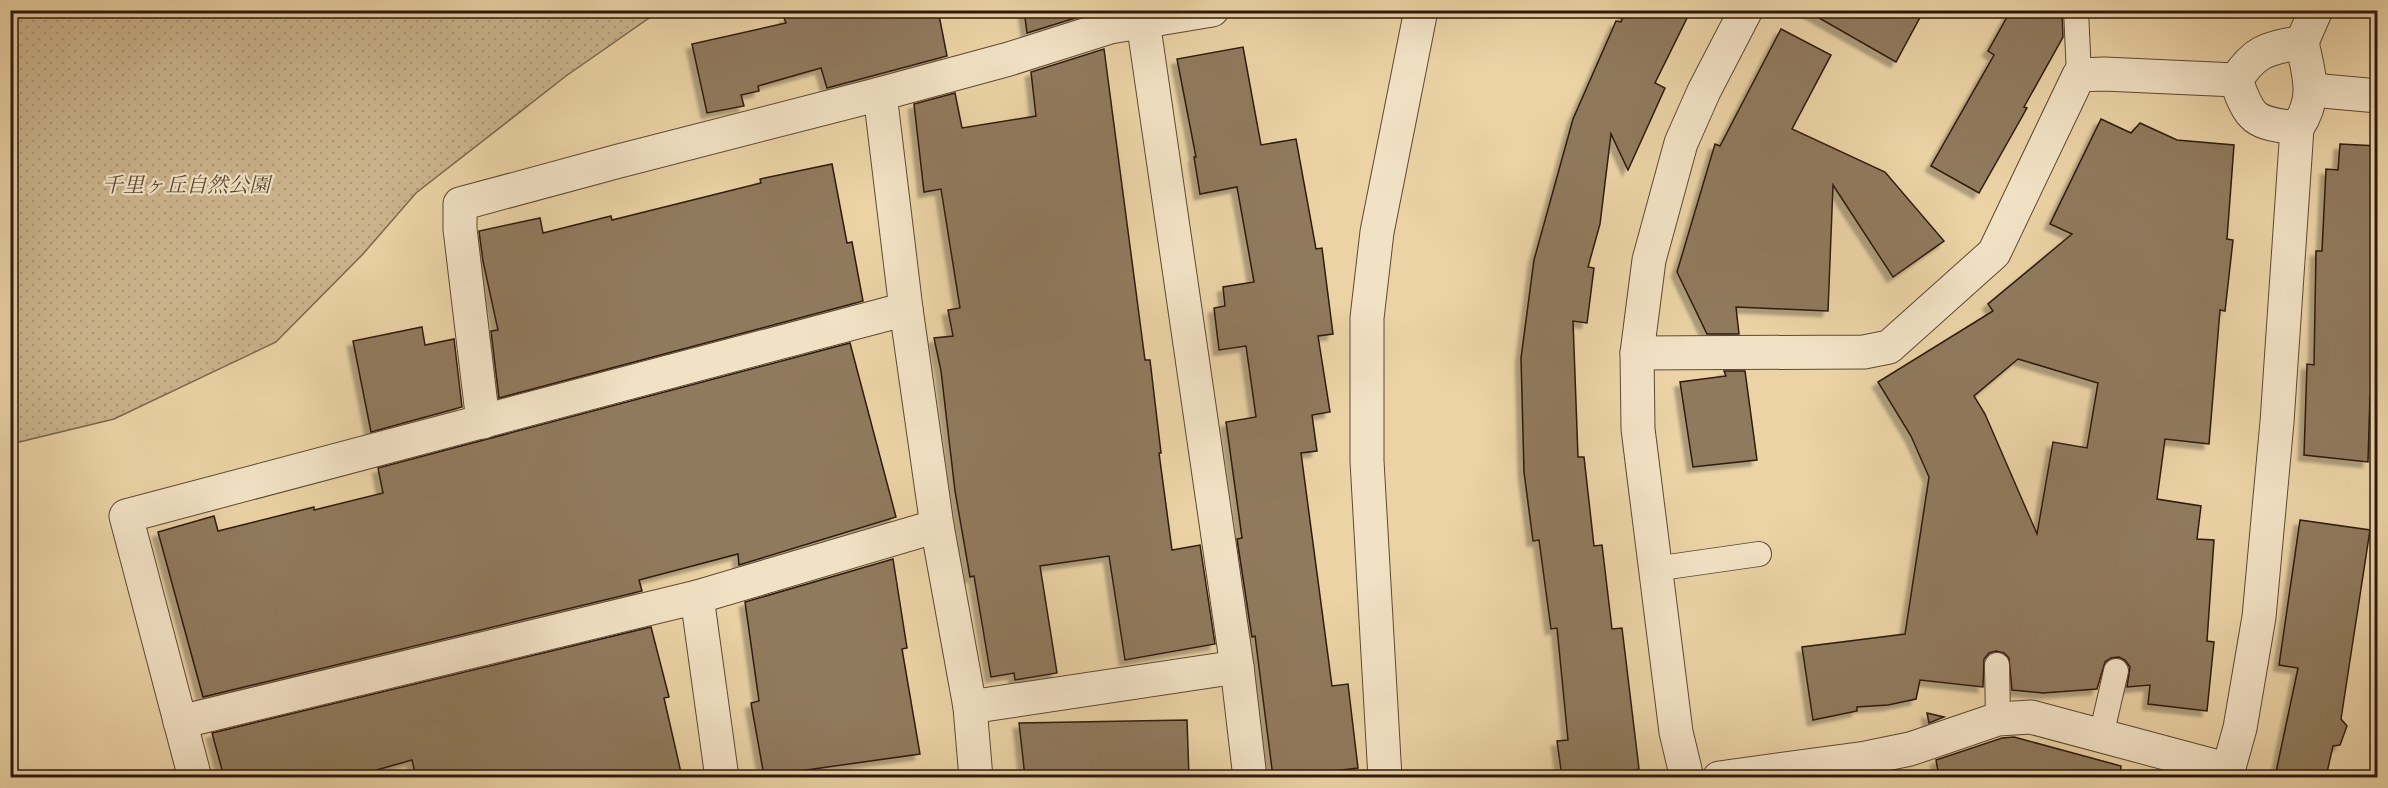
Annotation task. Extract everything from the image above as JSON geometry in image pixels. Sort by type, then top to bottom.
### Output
[{"type":"street","points":[[483,422],[459,229],[460,204],[619,160],[1009,59],[1110,27],[1212,10]]},
{"type":"street","points":[[1384,777],[1367,461],[1367,318],[1377,232],[1421,10]]},
{"type":"street","points":[[1687,777],[1676,732],[1654,569],[1638,429],[1637,353],[1649,260],[1681,143],[1704,90],[1746,10]]},
{"type":"street","points":[[1719,777],[1866,758],[1910,749],[1998,719],[2031,717],[2228,774],[2240,728],[2259,617],[2277,411],[2297,128],[2307,113],[2312,90],[2302,42],[2316,10]]},
{"type":"street","points":[[1143,21],[1237,667],[1250,777]]},
{"type":"street","points":[[2236,80],[2248,61],[2259,53],[2302,42]]},
{"type":"street","points":[[1637,353],[1864,352],[1890,347],[1994,253],[2079,75],[2236,80]]},
{"type":"street","points":[[2236,80],[2251,114],[2267,124],[2297,128]]},
{"type":"street","points":[[2312,90],[2378,96]]},
{"type":"street","points":[[880,94],[906,309],[937,526],[970,707],[976,777]]},
{"type":"street","points":[[195,777],[126,516],[906,309]]},
{"type":"street","points":[[180,722],[697,597],[937,526]]},
{"type":"street","points":[[697,597],[722,777]]},
{"type":"street","points":[[970,707],[1237,667]]},
{"type":"lane","points":[[2076,10],[2079,75]]},
{"type":"lane","points":[[1654,569],[1759,554]]},
{"type":"lane","points":[[1997,665],[1998,719]]},
{"type":"lane","points":[[2102,736],[2116,671]]},
{"type":"green space","name":"千里ヶ丘自然公園","points":[[10,11],[659,11],[566,76],[416,193],[363,254],[276,342],[114,419],[11,444]]},
{"type":"building","points":[[812,10],[938,10],[947,56],[827,88],[821,68],[758,86],[759,91],[741,95],[744,106],[707,113],[692,44],[786,23],[784,18]]},
{"type":"building","points":[[1024,10],[1098,10],[1098,11],[1027,33]]},
{"type":"building","points":[[1626,10],[1691,10],[1655,83],[1665,88],[1628,170],[1611,134],[1600,224],[1588,267],[1594,268],[1587,323],[1573,321],[1578,457],[1584,457],[1594,546],[1602,545],[1612,629],[1622,628],[1639,769],[1610,777],[1562,777],[1557,741],[1568,740],[1557,628],[1551,629],[1539,540],[1533,541],[1524,472],[1521,358],[1534,260],[1573,119],[1616,21],[1621,22]]},
{"type":"building","points":[[1805,10],[1924,10],[1896,62]]},
{"type":"building","points":[[2011,10],[2062,10],[2063,37],[2024,107],[2027,108],[1979,193],[1931,166],[1994,55],[1988,51]]},
{"type":"building","points":[[1781,29],[1831,55],[1792,129],[1885,172],[1944,241],[1893,277],[1833,185],[1828,311],[1736,307],[1739,334],[1707,334],[1677,272],[1715,144],[1720,146]]},
{"type":"building","points":[[1243,47],[1261,145],[1296,139],[1316,249],[1322,248],[1333,334],[1318,336],[1330,412],[1312,415],[1317,451],[1301,453],[1332,686],[1348,684],[1358,768],[1285,777],[1273,777],[1255,636],[1252,637],[1237,539],[1242,538],[1226,422],[1256,417],[1246,346],[1219,350],[1214,308],[1225,306],[1223,287],[1254,282],[1237,187],[1200,194],[1194,157],[1196,157],[1177,59]]},
{"type":"building","points":[[1104,49],[1145,360],[1150,360],[1172,550],[1200,545],[1215,644],[1125,660],[1109,556],[1040,566],[1057,673],[1015,680],[1014,673],[991,677],[974,576],[970,577],[955,491],[941,371],[934,338],[953,336],[948,310],[960,308],[941,189],[924,192],[914,104],[955,93],[962,128],[1036,116],[1031,72]]},
{"type":"building","points":[[2101,119],[2131,133],[2140,123],[2177,140],[2234,145],[2227,239],[2233,240],[2225,311],[2220,310],[2209,444],[2165,439],[2157,499],[2201,506],[2197,539],[2214,540],[2207,641],[2214,642],[2207,711],[2148,704],[2150,685],[2127,687],[2130,667],[2125,660],[2119,657],[2105,662],[2097,689],[2043,693],[2012,690],[2009,658],[2004,653],[1996,651],[1989,653],[1984,659],[1983,687],[1920,680],[1916,699],[1888,705],[1857,707],[1857,711],[1813,720],[1802,647],[1905,634],[1929,477],[1911,436],[1878,382],[1993,311],[1988,304],[2072,234],[2050,224]],"holes":[[[2018,359],[2098,383],[2087,448],[2053,442],[2037,534],[1985,414],[1974,396]]]},
{"type":"building","points":[[2340,144],[2378,146],[2378,338],[2376,396],[2370,395],[2368,462],[2304,455],[2307,364],[2314,365],[2316,251],[2322,251],[2326,169],[2338,170]]},
{"type":"building","points":[[832,164],[847,243],[852,242],[863,301],[499,398],[491,331],[498,330],[479,231],[540,218],[543,233],[611,216],[612,220],[761,183],[760,179]]},
{"type":"building","points":[[422,327],[425,345],[454,339],[462,407],[371,432],[353,341]]},
{"type":"building","points":[[850,343],[896,517],[739,565],[738,554],[639,580],[642,591],[203,697],[158,532],[214,516],[218,531],[314,507],[314,510],[383,493],[378,468]]},
{"type":"building","points":[[1724,371],[1745,371],[1757,460],[1693,467],[1680,382],[1726,376]]},
{"type":"building","points":[[2300,520],[2370,530],[2341,719],[2347,726],[2340,745],[2333,746],[2326,777],[2275,777],[2298,668],[2279,665]]},
{"type":"building","points":[[893,559],[907,648],[902,649],[920,754],[764,776],[751,703],[759,701],[745,602]]},
{"type":"building","points":[[651,627],[669,697],[664,698],[682,777],[416,777],[412,760],[352,777],[224,777],[212,733]]},
{"type":"building","points":[[1927,713],[1944,717],[1929,723]]},
{"type":"building","points":[[1187,720],[1189,777],[1025,777],[1019,723]]},
{"type":"building","points":[[2014,737],[2121,766],[2120,777],[1939,777],[1936,760],[2002,738]]}]
